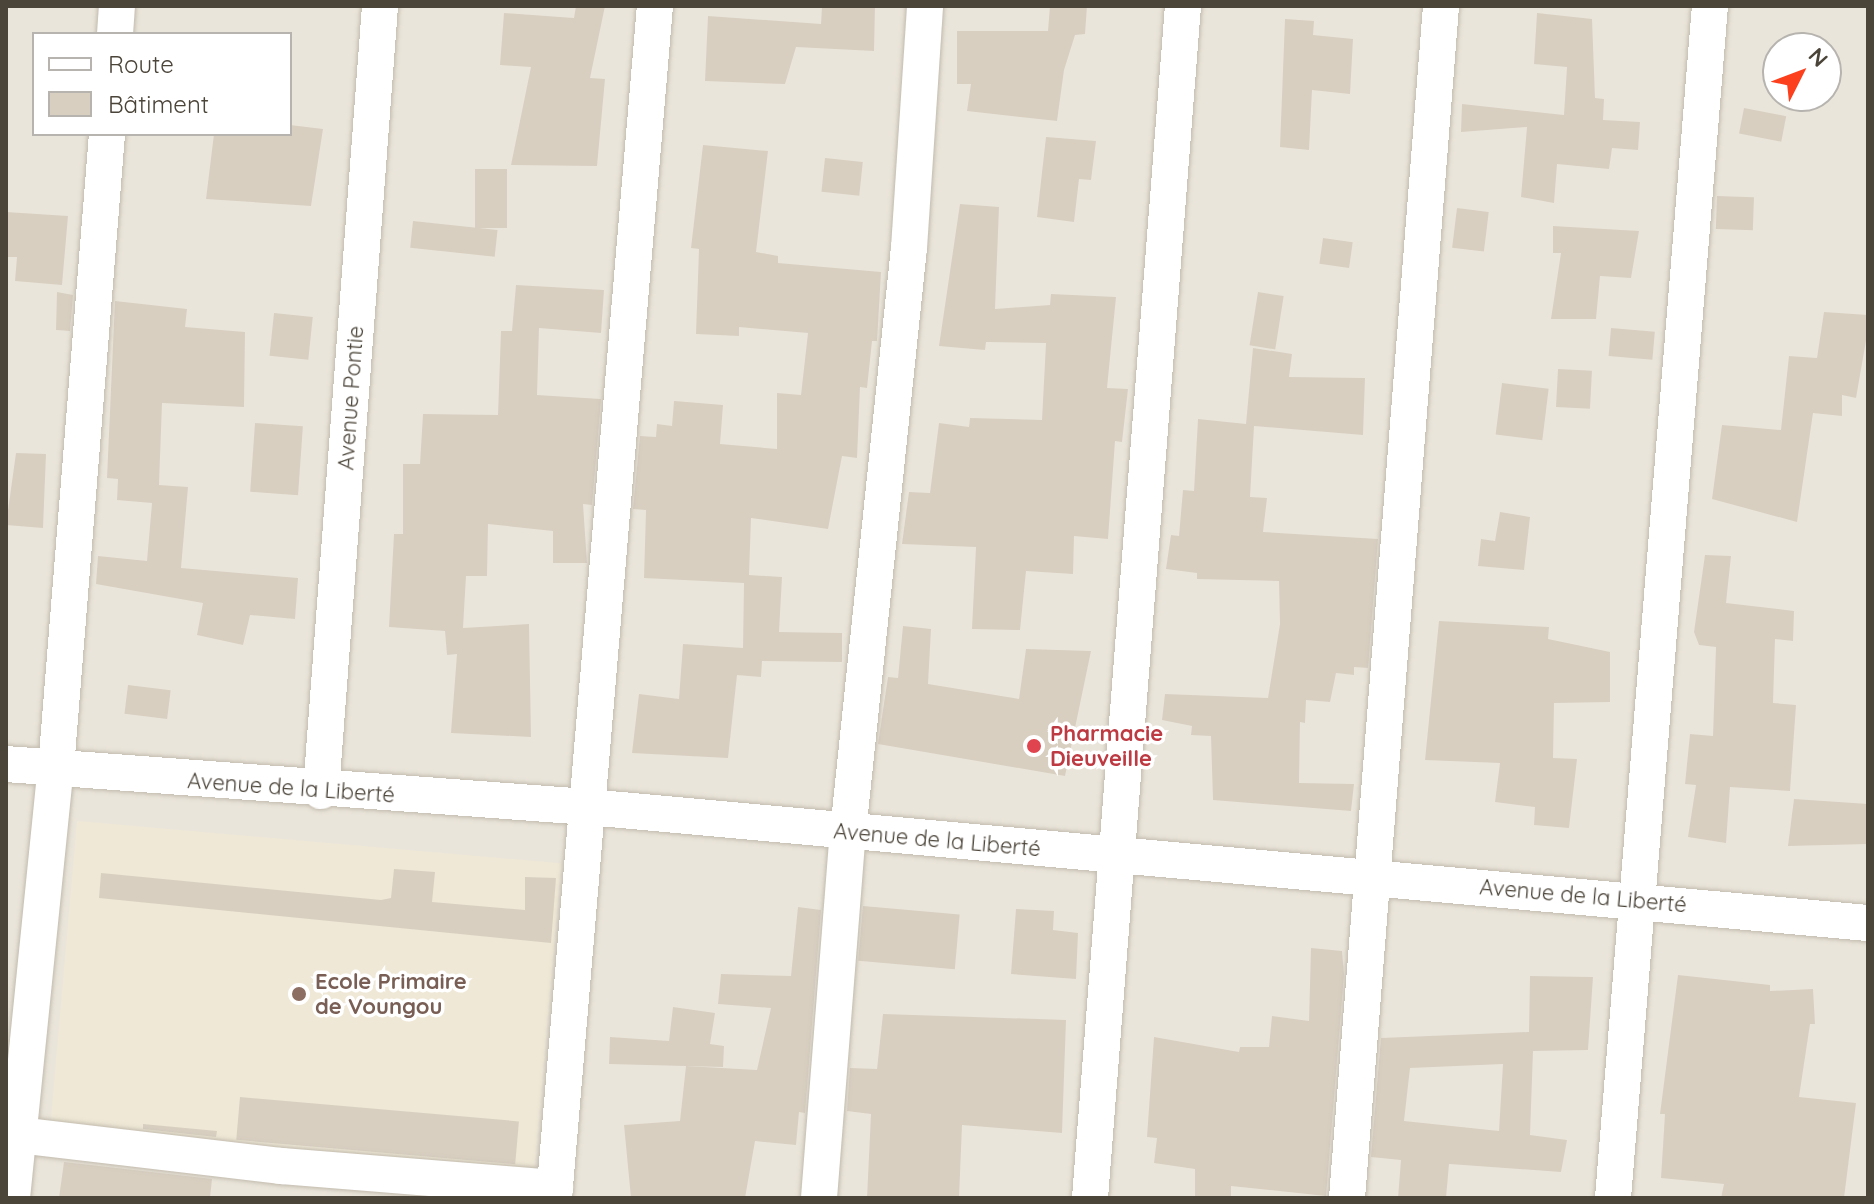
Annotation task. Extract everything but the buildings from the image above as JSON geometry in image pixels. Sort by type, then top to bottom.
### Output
[{"type":"street","points":[[115,32],[117,6]]},
{"type":"street","name":"Avenue Pontie","points":[[321,791],[380,6]]},
{"type":"street","points":[[18,1135],[280,1182],[554,1193],[655,6]]},
{"type":"street","points":[[819,1198],[848,832],[909,248],[925,6]]},
{"type":"street","points":[[1090,1198],[1183,6]]},
{"type":"street","points":[[1347,1198],[1441,6]]},
{"type":"street","points":[[1613,1198],[1640,899],[1710,6]]},
{"type":"street","points":[[12,1198],[56,768],[107,136]]},
{"type":"street","name":"Avenue de la Liberté","points":[[6,764],[321,791],[588,807],[1371,879],[1640,899],[1868,923]]},
{"type":"shaded area","points":[[6,6],[1868,6],[1868,1198],[6,1198]]},
{"type":"shaded area","name":"Ecole Primaire de Voungou","points":[[77,821],[561,863],[534,1172],[50,1130]]},
{"type":"place","name":"Pharmacie Dieuveille","points":[[1034,746]]},
{"type":"place","name":"Ecole Primaire de Voungou","points":[[299,994]]}]
